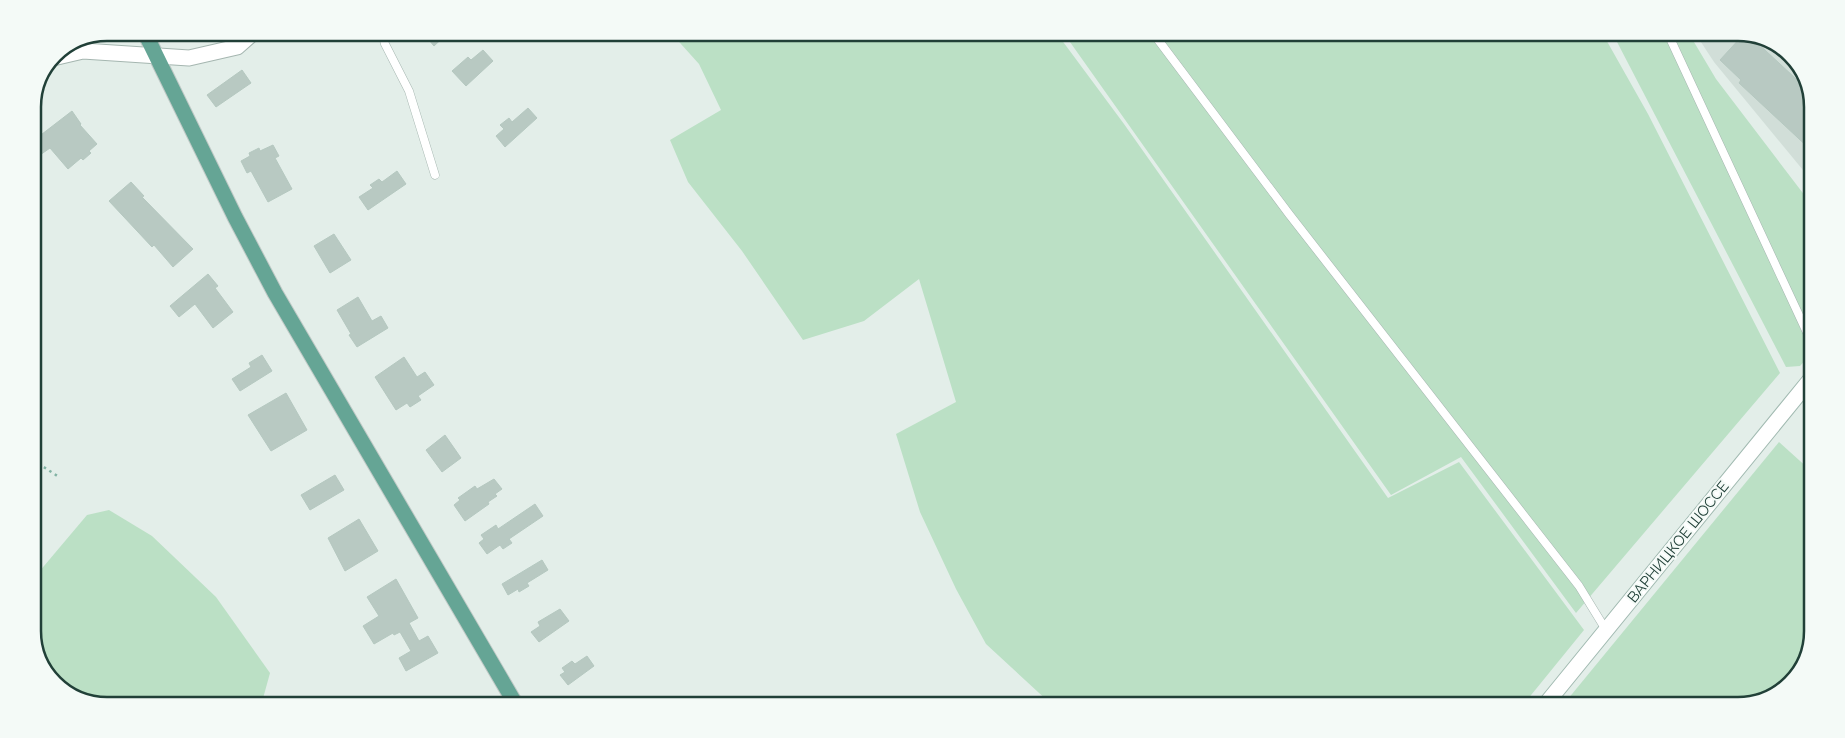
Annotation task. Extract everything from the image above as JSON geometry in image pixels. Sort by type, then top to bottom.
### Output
[{"type":"main road","points":[[149,41],[235,218],[275,293],[512,697]]},
{"type":"street","points":[[66,55],[83,51],[189,58],[236,47],[243,41]]},
{"type":"street","name":"ВАРНИЦКОЕ ШОССЕ","points":[[1552,697],[1804,387]]},
{"type":"lane","points":[[384,41],[409,91],[436,175]]},
{"type":"lane","points":[[1159,41],[1289,214],[1579,586],[1606,630]]},
{"type":"lane","points":[[1672,41],[1804,326]]},
{"type":"path","points":[[41,465],[59,477]]},
{"type":"shaded area","points":[[1700,41],[1751,43],[1767,48],[1785,60],[1799,82],[1804,103],[1804,171],[1714,62]]},
{"type":"green space","points":[[678,41],[1062,41],[1124,124],[1388,498],[1459,462],[1584,630],[1530,697],[1043,697],[986,644],[956,589],[920,512],[896,434],[956,402],[919,279],[864,321],[803,340],[742,251],[688,182],[670,140],[721,110],[699,64]]},
{"type":"green space","points":[[1069,41],[1607,41],[1648,114],[1780,373],[1576,613],[1461,457],[1391,495]]},
{"type":"green space","points":[[1617,41],[1693,41],[1716,79],[1804,194],[1804,362],[1800,366],[1786,367]]},
{"type":"green space","points":[[1779,442],[1804,465],[1804,631],[1800,652],[1795,664],[1785,678],[1767,690],[1738,697],[1570,697]]},
{"type":"green space","points":[[109,510],[152,536],[216,597],[270,673],[263,697],[107,697],[86,693],[74,688],[60,678],[46,656],[41,635],[41,570],[87,515]]},
{"type":"building","points":[[430,41],[439,41],[434,46]]},
{"type":"building","points":[[1737,41],[1759,45],[1799,81],[1804,103],[1804,144],[1739,83],[1741,80],[1720,60]]},
{"type":"building","points":[[483,50],[493,61],[466,86],[452,71],[468,57],[471,60]]},
{"type":"building","points":[[242,70],[251,83],[216,107],[207,95]]},
{"type":"building","points":[[528,108],[537,118],[505,147],[496,136],[504,129],[500,125],[509,118],[512,122]]},
{"type":"building","points":[[72,111],[80,125],[97,144],[83,160],[81,158],[68,169],[50,148],[41,154],[41,135]]},
{"type":"building","points":[[273,145],[279,156],[275,158],[292,189],[268,202],[251,171],[247,173],[241,161],[250,156],[249,153],[259,148],[260,151]]},
{"type":"building","points":[[397,171],[406,184],[368,210],[359,197],[373,188],[370,185],[379,179],[382,182]]},
{"type":"building","points":[[131,182],[144,196],[142,197],[193,249],[173,267],[154,245],[152,247],[109,201]]},
{"type":"building","points":[[334,234],[351,260],[330,273],[314,246]]},
{"type":"building","points":[[208,274],[218,286],[215,288],[233,312],[213,328],[195,304],[179,317],[170,306]]},
{"type":"building","points":[[358,297],[372,321],[381,316],[388,328],[357,347],[337,310]]},
{"type":"building","points":[[262,355],[272,371],[240,391],[232,379],[251,367],[249,363]]},
{"type":"building","points":[[404,357],[417,377],[425,372],[434,385],[418,396],[421,400],[410,407],[407,403],[396,410],[375,377]]},
{"type":"building","points":[[286,393],[307,430],[271,451],[248,415]]},
{"type":"building","points":[[445,435],[461,458],[442,472],[426,450]]},
{"type":"building","points":[[335,475],[344,490],[310,510],[301,495]]},
{"type":"building","points":[[494,479],[502,489],[495,494],[497,496],[488,502],[489,504],[465,521],[454,505],[460,500],[458,498],[475,486],[477,489]]},
{"type":"building","points":[[535,504],[543,516],[509,539],[512,543],[503,549],[500,545],[487,554],[479,543],[484,539],[481,535],[496,525],[498,529]]},
{"type":"building","points":[[359,519],[378,551],[345,571],[328,538]]},
{"type":"building","points":[[542,560],[548,570],[527,583],[529,586],[519,592],[518,589],[508,595],[502,584]]},
{"type":"building","points":[[396,579],[418,618],[409,623],[419,641],[428,636],[438,653],[406,671],[399,658],[411,651],[400,632],[394,635],[393,633],[374,644],[363,626],[379,616],[367,597]]},
{"type":"building","points":[[560,609],[569,621],[539,642],[531,632],[540,626],[538,622]]},
{"type":"building","points":[[587,656],[594,666],[568,685],[560,675],[565,672],[562,668],[572,661],[575,664]]}]
